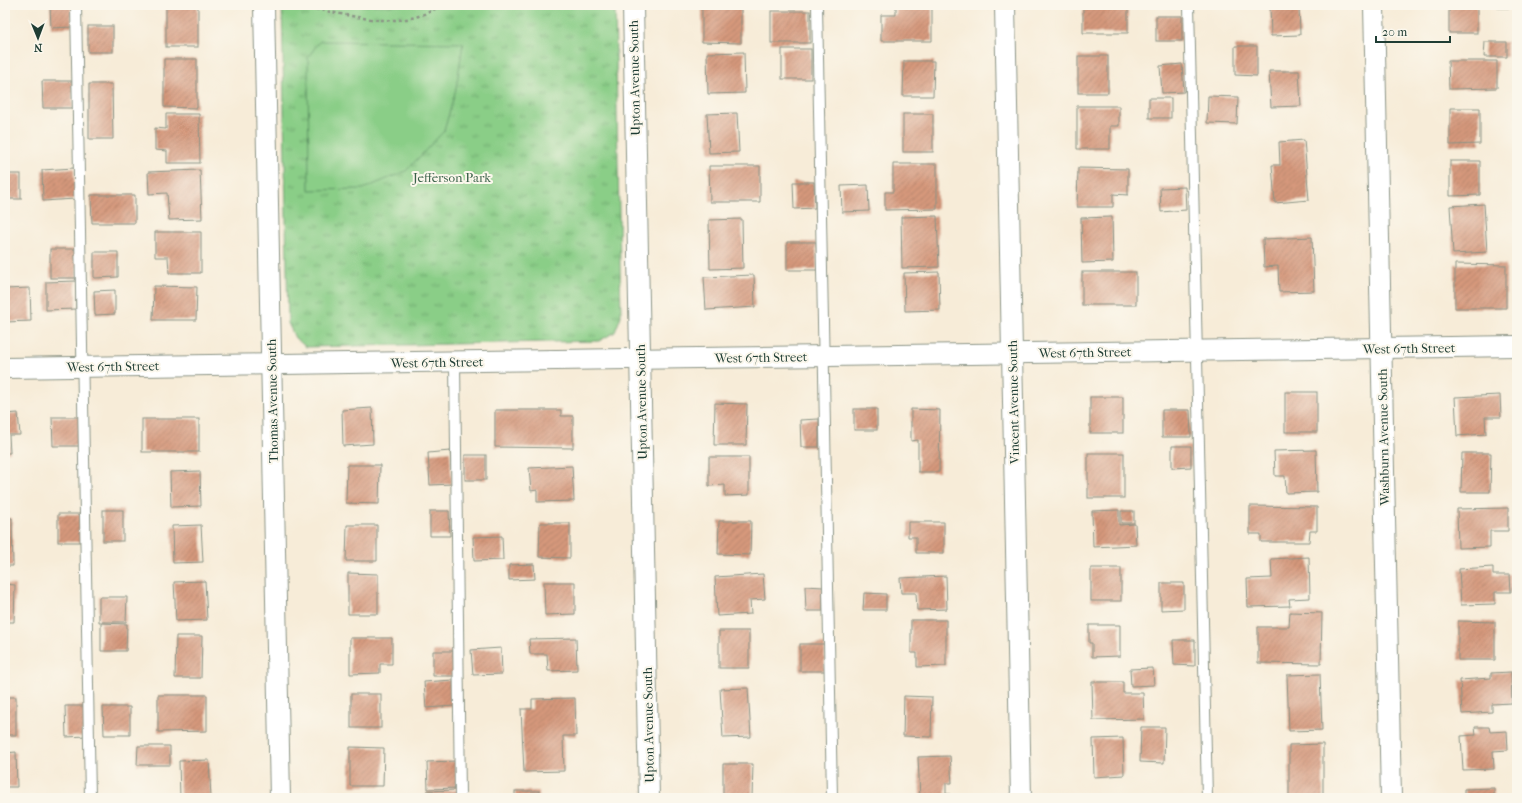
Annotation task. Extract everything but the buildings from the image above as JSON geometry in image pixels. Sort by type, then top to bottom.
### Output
[{"type":"street","name":"Upton Avenue South","points":[[633,5],[649,798]]},
{"type":"street","name":"Vincent Avenue South","points":[[1005,5],[1021,798]]},
{"type":"street","name":"Washburn Avenue South","points":[[1374,5],[1391,798]]},
{"type":"street","name":"Thomas Avenue South","points":[[264,7],[280,798]]},
{"type":"street","name":"West 67th Street","points":[[5,368],[1517,346]]},
{"type":"lane","points":[[76,5],[90,798]]},
{"type":"lane","points":[[817,5],[832,798]]},
{"type":"lane","points":[[1189,5],[1207,798]]},
{"type":"lane","points":[[456,362],[460,798]]},
{"type":"path","points":[[264,7],[295,6],[363,18],[406,19],[429,14],[441,5]]},
{"type":"green space","name":"Jefferson Park","points":[[282,5],[615,5],[621,316],[615,332],[599,341],[306,347],[295,338],[288,323]]},
{"type":"green space","points":[[320,41],[463,43],[456,89],[444,131],[406,171],[363,189],[309,190],[308,57]]}]
